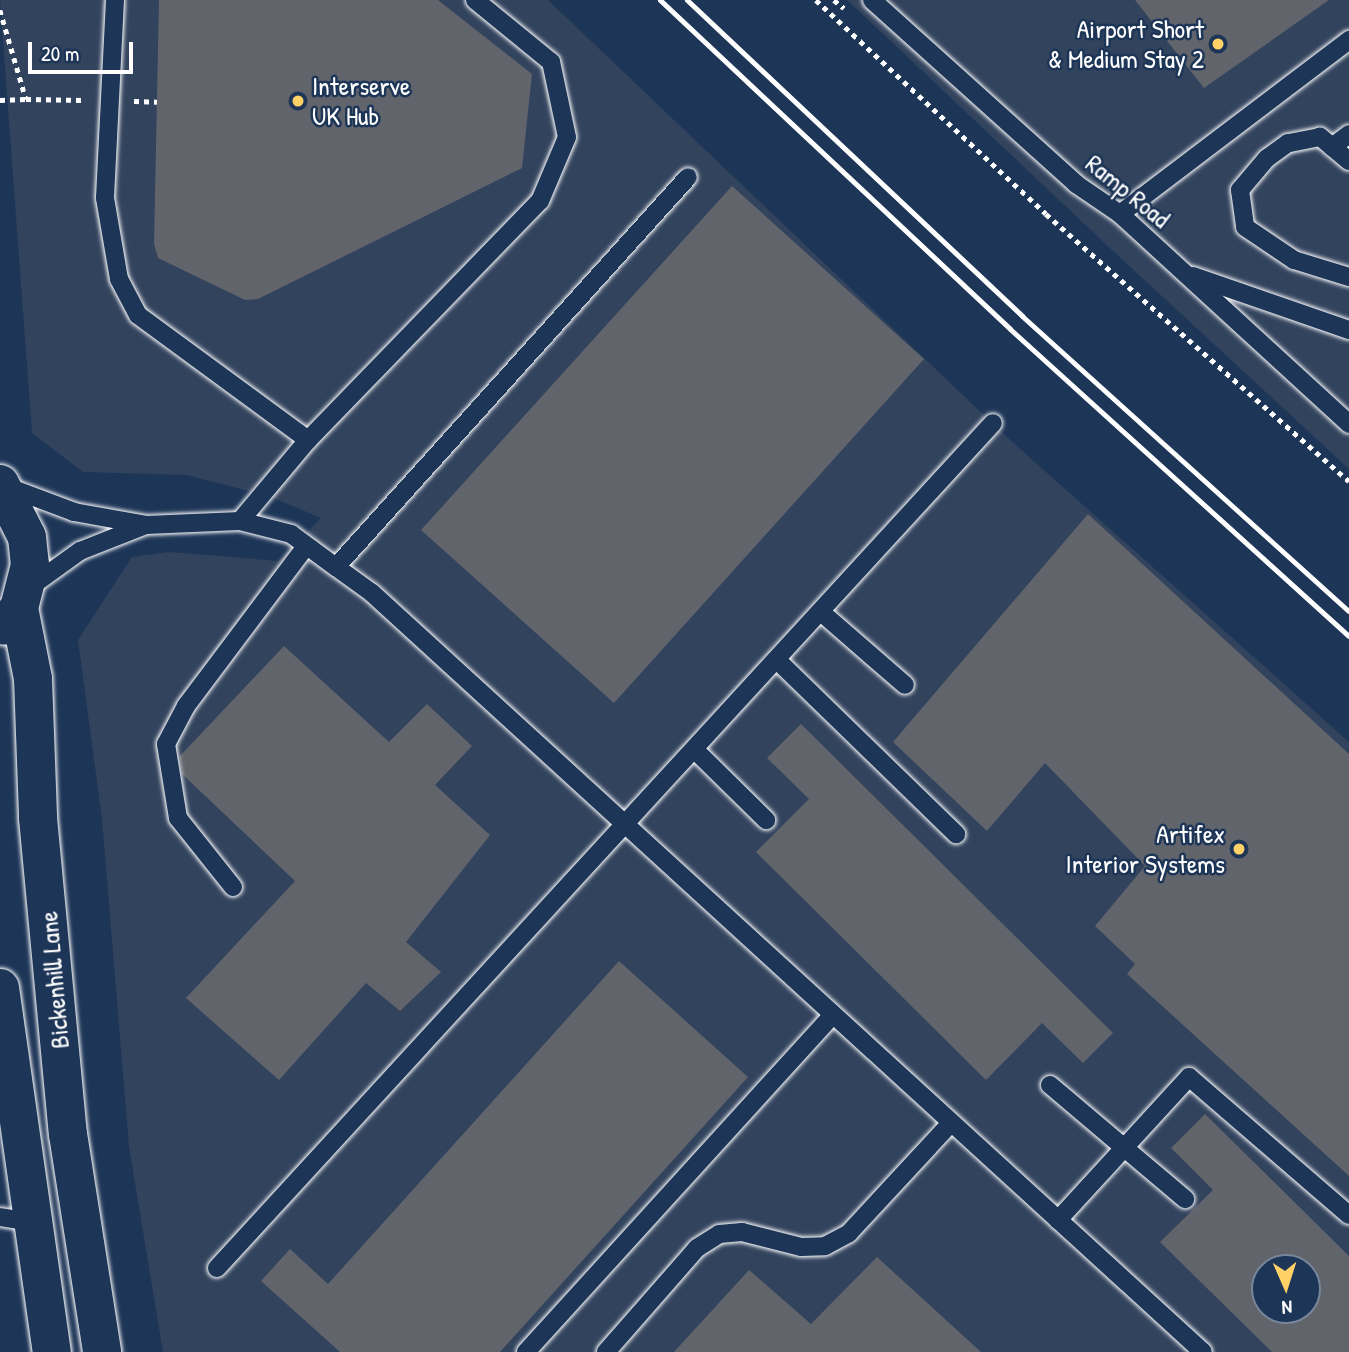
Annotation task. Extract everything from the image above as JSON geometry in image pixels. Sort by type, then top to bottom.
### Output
[{"type":"main road","name":"Bickenhill Lane","points":[[1,485],[27,537],[30,565],[15,609],[33,679],[38,818],[68,1133],[102,1352]]},
{"type":"main road","name":"Bickenhill Lane","points":[[0,988],[17,1219],[52,1352]]},
{"type":"lane","points":[[115,0],[105,198],[119,279],[138,315],[307,440]]},
{"type":"lane","points":[[240,520],[307,440],[540,201],[567,137],[551,62],[475,0]]},
{"type":"lane","name":"Ramp Road","points":[[872,0],[1076,184],[1120,214],[1349,424]]},
{"type":"lane","points":[[1120,214],[1349,40]]},
{"type":"lane","points":[[1332,147],[1349,134]]},
{"type":"lane","points":[[1349,161],[1320,136],[1288,143],[1267,158],[1240,190],[1245,227],[1294,260],[1349,277]]},
{"type":"lane","points":[[336,567],[688,177]]},
{"type":"lane","points":[[1186,273],[1349,330]]},
{"type":"lane","points":[[217,1268],[625,827],[993,423]]},
{"type":"lane","points":[[1,485],[74,512],[146,525],[240,520],[291,534],[372,593],[625,827],[1203,1352]]},
{"type":"lane","points":[[15,609],[80,551],[146,525]]},
{"type":"lane","points":[[233,887],[178,818],[166,744],[186,706],[306,546]]},
{"type":"lane","points":[[821,612],[905,685]]},
{"type":"lane","points":[[777,660],[956,834]]},
{"type":"lane","points":[[695,750],[766,820]]},
{"type":"lane","points":[[526,1352],[833,1015]]},
{"type":"lane","points":[[1058,1220],[1188,1077],[1349,1215]]},
{"type":"lane","points":[[1050,1085],[1185,1199]]},
{"type":"lane","points":[[606,1352],[697,1248],[719,1234],[742,1232],[801,1247],[825,1246],[849,1234],[951,1123]]},
{"type":"path","points":[[816,0],[1046,214],[1349,481]]},
{"type":"path","points":[[834,0],[844,8]]},
{"type":"path","points":[[0,10],[26,99]]},
{"type":"path","points":[[0,100],[157,102]]},
{"type":"shaded area","points":[[0,0],[548,0],[1008,438],[1349,742],[1349,1352],[163,1352],[129,1147],[102,819],[78,640],[132,557],[169,552],[279,561],[321,518],[271,497],[187,475],[83,472],[32,433]]},
{"type":"shaded area","points":[[847,0],[1349,0],[1349,469],[1113,251]]},
{"type":"building","points":[[159,0],[438,0],[532,74],[522,168],[258,299],[245,300],[158,258],[154,244]]},
{"type":"building","name":"Airport Short & Medium Stay 2","points":[[1135,0],[1329,0],[1204,88]]},
{"type":"building","points":[[732,186],[924,359],[614,703],[421,530]]},
{"type":"building","name":"Artifex Interior Systems","points":[[1088,514],[1349,754],[1349,1176],[1127,974],[1135,964],[1095,926],[1145,866],[1045,763],[987,831],[893,742]]},
{"type":"building","points":[[284,646],[389,742],[427,704],[472,746],[435,785],[490,835],[406,942],[441,972],[400,1011],[366,983],[279,1080],[186,998],[295,881],[182,774],[180,756]]},
{"type":"building","points":[[801,724],[1113,1033],[1083,1063],[1042,1023],[986,1080],[756,852],[809,799],[767,758]]},
{"type":"building","points":[[619,961],[748,1077],[500,1352],[340,1352],[261,1281],[290,1249],[328,1284]]},
{"type":"building","points":[[1205,1114],[1349,1256],[1349,1352],[1272,1352],[1160,1242],[1213,1190],[1171,1148]]},
{"type":"building","points":[[877,1257],[981,1352],[674,1352],[749,1270],[811,1324]]},
{"type":"railway","points":[[660,0],[1010,329],[1349,636]]},
{"type":"railway","points":[[687,0],[1022,316],[1349,611]]},
{"type":"place","name":"Airport Short & Medium Stay 2","points":[[1218,44]]},
{"type":"place","name":"Interserve UK Hub","points":[[298,101]]},
{"type":"place","name":"Artifex Interior Systems","points":[[1239,849]]}]
